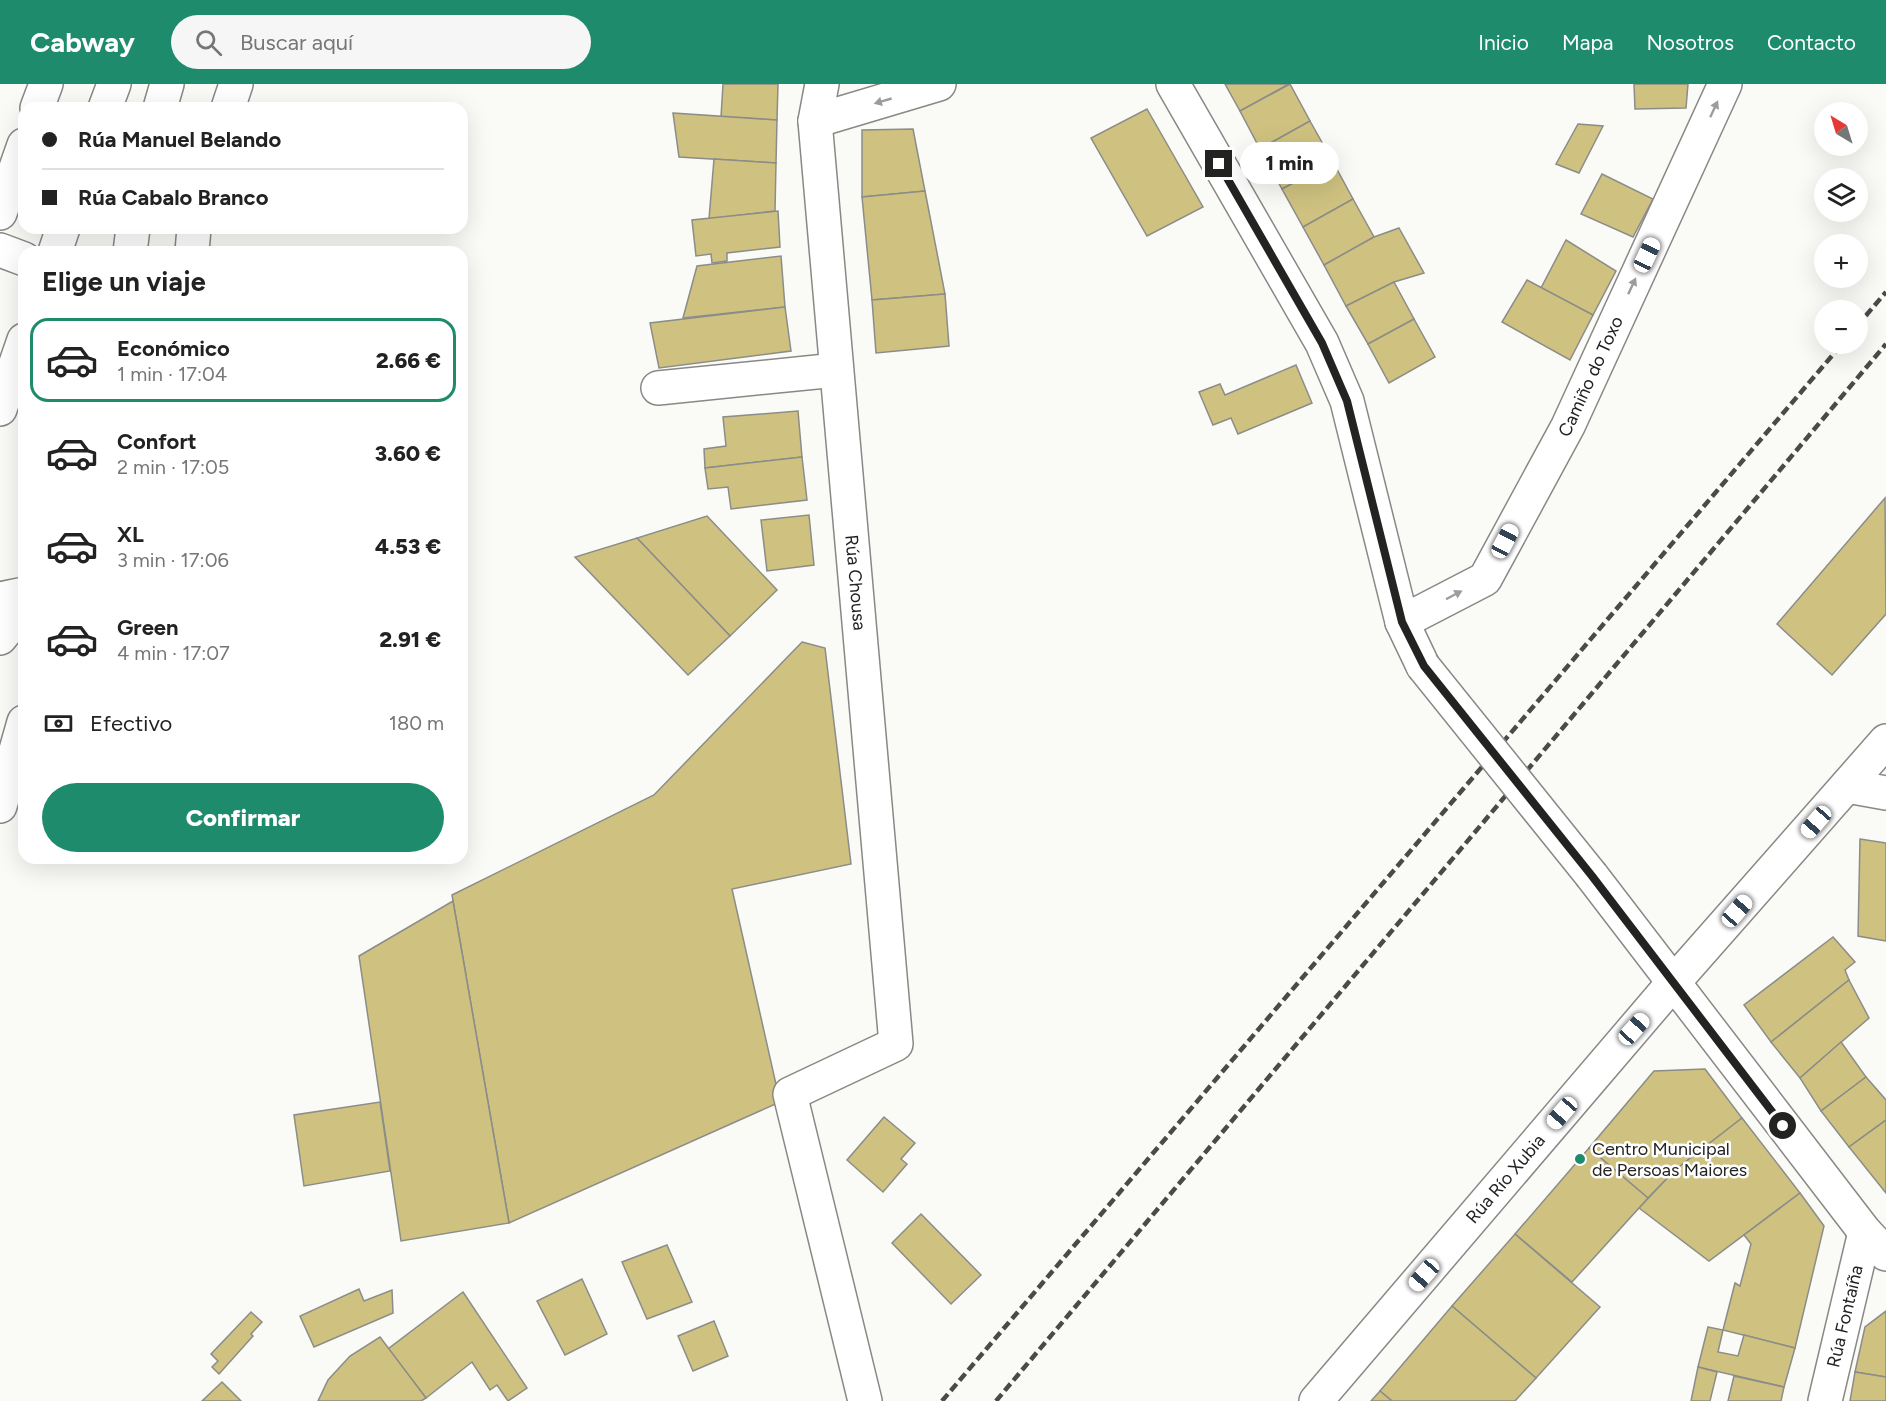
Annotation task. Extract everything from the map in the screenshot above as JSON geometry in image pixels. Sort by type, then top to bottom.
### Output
[{"type":"main road","points":[[39,102],[46,84]]},
{"type":"main road","points":[[107,102],[114,84]]},
{"type":"main road","points":[[162,102],[167,84]]},
{"type":"main road","points":[[230,102],[236,84]]},
{"type":"main road","name":"Rúa Chousa","points":[[822,84],[815,121],[896,1044],[790,1094],[864,1401]]},
{"type":"main road","points":[[815,121],[939,84]]},
{"type":"main road","points":[[1173,84],[1322,343],[1347,401],[1402,622],[1424,666],[1592,876],[1876,1243]]},
{"type":"main road","name":"Camiño do Toxo","points":[[1402,622],[1485,579],[1568,426],[1725,84]]},
{"type":"main road","points":[[0,213],[18,163]]},
{"type":"main road","points":[[0,250],[18,256]]},
{"type":"main road","points":[[0,409],[18,357]]},
{"type":"main road","points":[[658,388],[836,370]]},
{"type":"main road","points":[[0,599],[18,595]]},
{"type":"main road","points":[[0,638],[18,616]]},
{"type":"main road","name":"Rúa Río Xubia","points":[[1316,1401],[1673,983],[1886,741]]},
{"type":"main road","points":[[0,806],[18,743]]},
{"type":"main road","points":[[1848,786],[1886,793]]},
{"type":"main road","name":"Rúa Fontaíña","points":[[1825,1401],[1876,1243]]},
{"type":"building","points":[[723,84],[778,84],[777,120],[721,117]]},
{"type":"building","points":[[1225,84],[1289,84],[1240,111]]},
{"type":"building","points":[[1290,84],[1310,121],[1260,149],[1240,111]]},
{"type":"building","points":[[1634,84],[1688,84],[1686,108],[1635,109]]},
{"type":"building","points":[[1147,109],[1203,207],[1147,236],[1091,138]]},
{"type":"building","points":[[673,113],[777,120],[776,163],[679,157]]},
{"type":"building","points":[[1310,121],[1333,162],[1282,189],[1260,149]]},
{"type":"building","points":[[1578,124],[1603,126],[1579,173],[1556,164]]},
{"type":"building","points":[[913,129],[925,191],[862,197],[862,130]]},
{"type":"building","points":[[714,159],[776,163],[775,211],[709,219]]},
{"type":"building","points":[[1333,162],[1353,199],[1303,227],[1282,189]]},
{"type":"building","points":[[1602,174],[1653,199],[1633,237],[1581,214]]},
{"type":"building","points":[[925,191],[945,294],[872,300],[862,197]]},
{"type":"building","points":[[1353,199],[1374,237],[1324,265],[1303,227]]},
{"type":"building","points":[[778,211],[780,247],[727,253],[727,261],[712,263],[711,254],[696,256],[692,220]]},
{"type":"building","points":[[1399,228],[1424,273],[1394,282],[1346,306],[1324,265],[1374,237]]},
{"type":"building","points":[[1566,240],[1616,271],[1593,315],[1541,288]]},
{"type":"building","points":[[781,256],[785,307],[683,318],[697,266]]},
{"type":"building","points":[[1527,280],[1593,315],[1570,360],[1502,322]]},
{"type":"building","points":[[1394,282],[1414,319],[1368,344],[1346,306]]},
{"type":"building","points":[[945,294],[949,346],[876,353],[872,300]]},
{"type":"building","points":[[785,307],[791,351],[659,368],[650,323]]},
{"type":"building","points":[[1414,319],[1435,357],[1389,383],[1368,344]]},
{"type":"building","points":[[1296,365],[1312,403],[1238,434],[1231,418],[1213,425],[1199,392],[1220,384],[1225,395]]},
{"type":"building","points":[[798,411],[802,457],[705,468],[704,449],[726,446],[723,417]]},
{"type":"building","points":[[802,457],[807,500],[731,509],[728,487],[708,489],[705,468]]},
{"type":"building","points":[[1885,498],[1886,614],[1832,675],[1777,624]]},
{"type":"building","points":[[809,515],[814,565],[767,571],[761,520]]},
{"type":"building","points":[[707,516],[777,590],[730,636],[637,538]]},
{"type":"building","points":[[637,538],[730,636],[688,675],[575,557]]},
{"type":"building","points":[[802,642],[825,648],[851,864],[732,889],[780,1102],[509,1223],[452,895],[654,795]]},
{"type":"building","points":[[1860,839],[1886,843],[1886,941],[1858,936]]},
{"type":"building","points":[[453,901],[509,1223],[401,1241],[359,956]]},
{"type":"building","points":[[1833,937],[1855,962],[1845,970],[1849,980],[1771,1042],[1744,1005]]},
{"type":"building","points":[[1849,980],[1869,1018],[1800,1078],[1771,1042]]},
{"type":"building","points":[[1841,1042],[1866,1077],[1821,1111],[1800,1078]]},
{"type":"building","points":[[1705,1069],[1742,1118],[1675,1170],[1648,1198],[1589,1148],[1654,1071]]},
{"type":"building","points":[[1866,1077],[1886,1100],[1886,1120],[1849,1147],[1821,1111]]},
{"type":"building","points":[[380,1102],[390,1171],[304,1186],[294,1115]]},
{"type":"building","points":[[884,1117],[915,1143],[901,1159],[907,1164],[883,1192],[847,1160]]},
{"type":"building","points":[[1742,1118],[1800,1193],[1709,1261],[1639,1208],[1675,1170]]},
{"type":"building","points":[[1886,1120],[1886,1193],[1849,1147]]},
{"type":"building","points":[[1589,1148],[1648,1198],[1572,1282],[1515,1234]]},
{"type":"building","points":[[1800,1193],[1824,1226],[1795,1348],[1723,1330],[1735,1283],[1740,1286],[1751,1244],[1744,1235]]},
{"type":"building","points":[[921,1214],[981,1275],[951,1304],[892,1243]]},
{"type":"building","points":[[1515,1234],[1600,1307],[1536,1378],[1452,1306]]},
{"type":"building","points":[[667,1245],[692,1302],[647,1319],[622,1262]]},
{"type":"building","points":[[582,1279],[607,1334],[565,1355],[537,1301]]},
{"type":"building","points":[[359,1289],[364,1301],[392,1290],[393,1313],[314,1347],[300,1316]]},
{"type":"building","points":[[463,1292],[527,1388],[508,1401],[497,1385],[490,1390],[472,1362],[426,1398],[388,1349]]},
{"type":"building","points":[[1452,1306],[1536,1378],[1515,1401],[1392,1401],[1380,1391]]},
{"type":"building","points":[[1886,1311],[1886,1377],[1855,1372],[1865,1327]]},
{"type":"building","points":[[251,1312],[262,1322],[251,1334],[253,1336],[219,1374],[212,1367],[218,1361],[211,1354]]},
{"type":"building","points":[[714,1321],[728,1356],[693,1371],[678,1336]]},
{"type":"building","points":[[1708,1327],[1723,1330],[1718,1352],[1738,1356],[1744,1335],[1795,1348],[1784,1387],[1698,1367]]},
{"type":"building","points":[[380,1337],[426,1398],[421,1401],[318,1401],[328,1380],[350,1356]]},
{"type":"building","points":[[1698,1367],[1717,1372],[1710,1401],[1691,1401]]},
{"type":"building","points":[[1855,1372],[1886,1377],[1886,1401],[1850,1401]]},
{"type":"building","points":[[1734,1376],[1784,1387],[1781,1401],[1728,1401]]},
{"type":"building","points":[[222,1382],[241,1401],[202,1401]]},
{"type":"building","points":[[1380,1391],[1392,1401],[1371,1401]]},
{"type":"railway","points":[[1868,313],[1886,292]]},
{"type":"railway","points":[[996,1401],[1886,344]]},
{"type":"railway","points":[[942,1401],[1833,354]]},
{"type":"place","name":"Centro Municipal de Persoas Maiores","points":[[1580,1159]]},
{"type":"route","points":[[1219,164],[1322,343],[1347,401],[1402,622],[1424,666],[1592,876],[1783,1126]]}]
